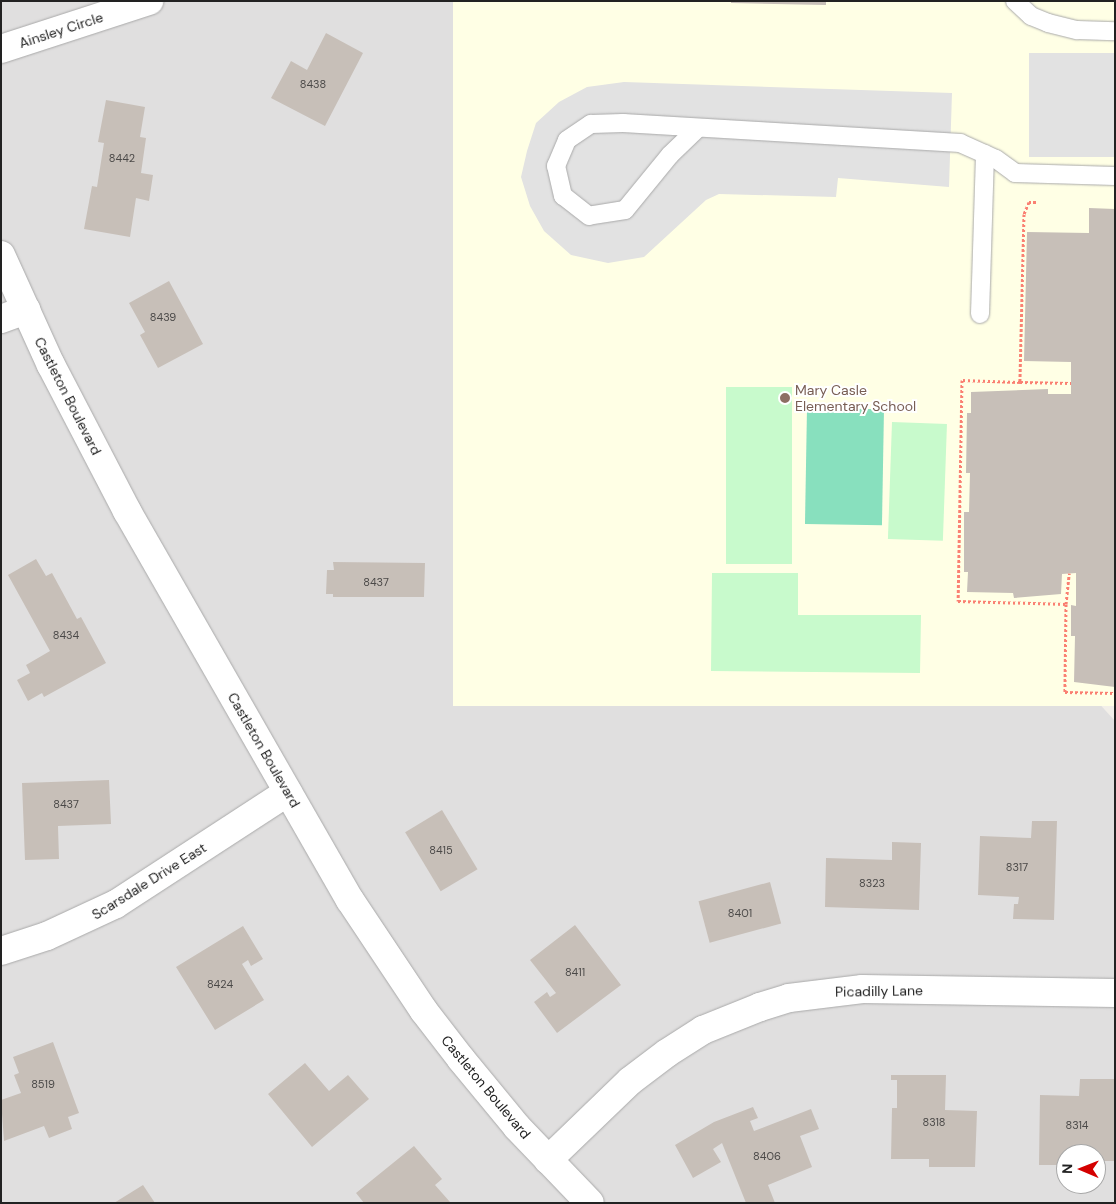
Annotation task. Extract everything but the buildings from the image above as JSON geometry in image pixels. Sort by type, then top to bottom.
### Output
[{"type":"street","name":"Ainsley Circle","points":[[1,49],[149,1]]},
{"type":"street","name":"Castleton Boulevard","points":[[1,256],[14,315],[350,900],[424,1011],[548,1160],[590,1203]]},
{"type":"street","name":"Scarsdale Drive East","points":[[1,951],[47,936],[116,904],[288,792]]},
{"type":"street","name":"Picadilly Lane","points":[[548,1160],[630,1081],[667,1053],[703,1030],[760,1006],[789,998],[854,989],[1115,993]]},
{"type":"lane","points":[[1015,1],[1031,16],[1048,23],[1077,30],[1115,31]]},
{"type":"lane","points":[[698,128],[670,155],[625,210],[588,216],[563,196],[556,166],[567,140],[591,124],[651,125],[960,143],[984,154],[1015,173],[1115,176]]},
{"type":"lane","points":[[980,314],[984,154]]},
{"type":"path","points":[[1020,382],[1024,214]]},
{"type":"path","points":[[1066,604],[958,602],[962,380],[1070,384]]},
{"type":"path","points":[[1069,573],[1066,604],[1065,692],[1115,693]]},
{"type":"shaded area","points":[[1,1],[459,1],[1115,721],[1115,1203],[1,1203]]},
{"type":"shaded area","name":"Mary Casle Elementary School","points":[[453,1],[1115,1],[1115,706],[453,706]]},
{"type":"shaded area","points":[[1029,53],[1115,53],[1115,157],[1029,157]]},
{"type":"shaded area","points":[[624,82],[952,93],[949,187],[838,178],[836,197],[719,194],[706,200],[644,257],[608,263],[571,255],[544,231],[530,206],[521,177],[527,151],[536,123],[559,102],[587,87]]},
{"type":"green space","points":[[726,387],[792,387],[792,564],[726,564]]},
{"type":"green space","points":[[807,408],[884,409],[882,525],[805,524]]},
{"type":"green space","points":[[892,422],[947,424],[943,541],[888,539]]},
{"type":"green space","points":[[712,573],[798,573],[798,615],[921,615],[920,673],[711,671]]},
{"type":"place","name":"Mary Casle Elementary School","points":[[785,398]]}]
